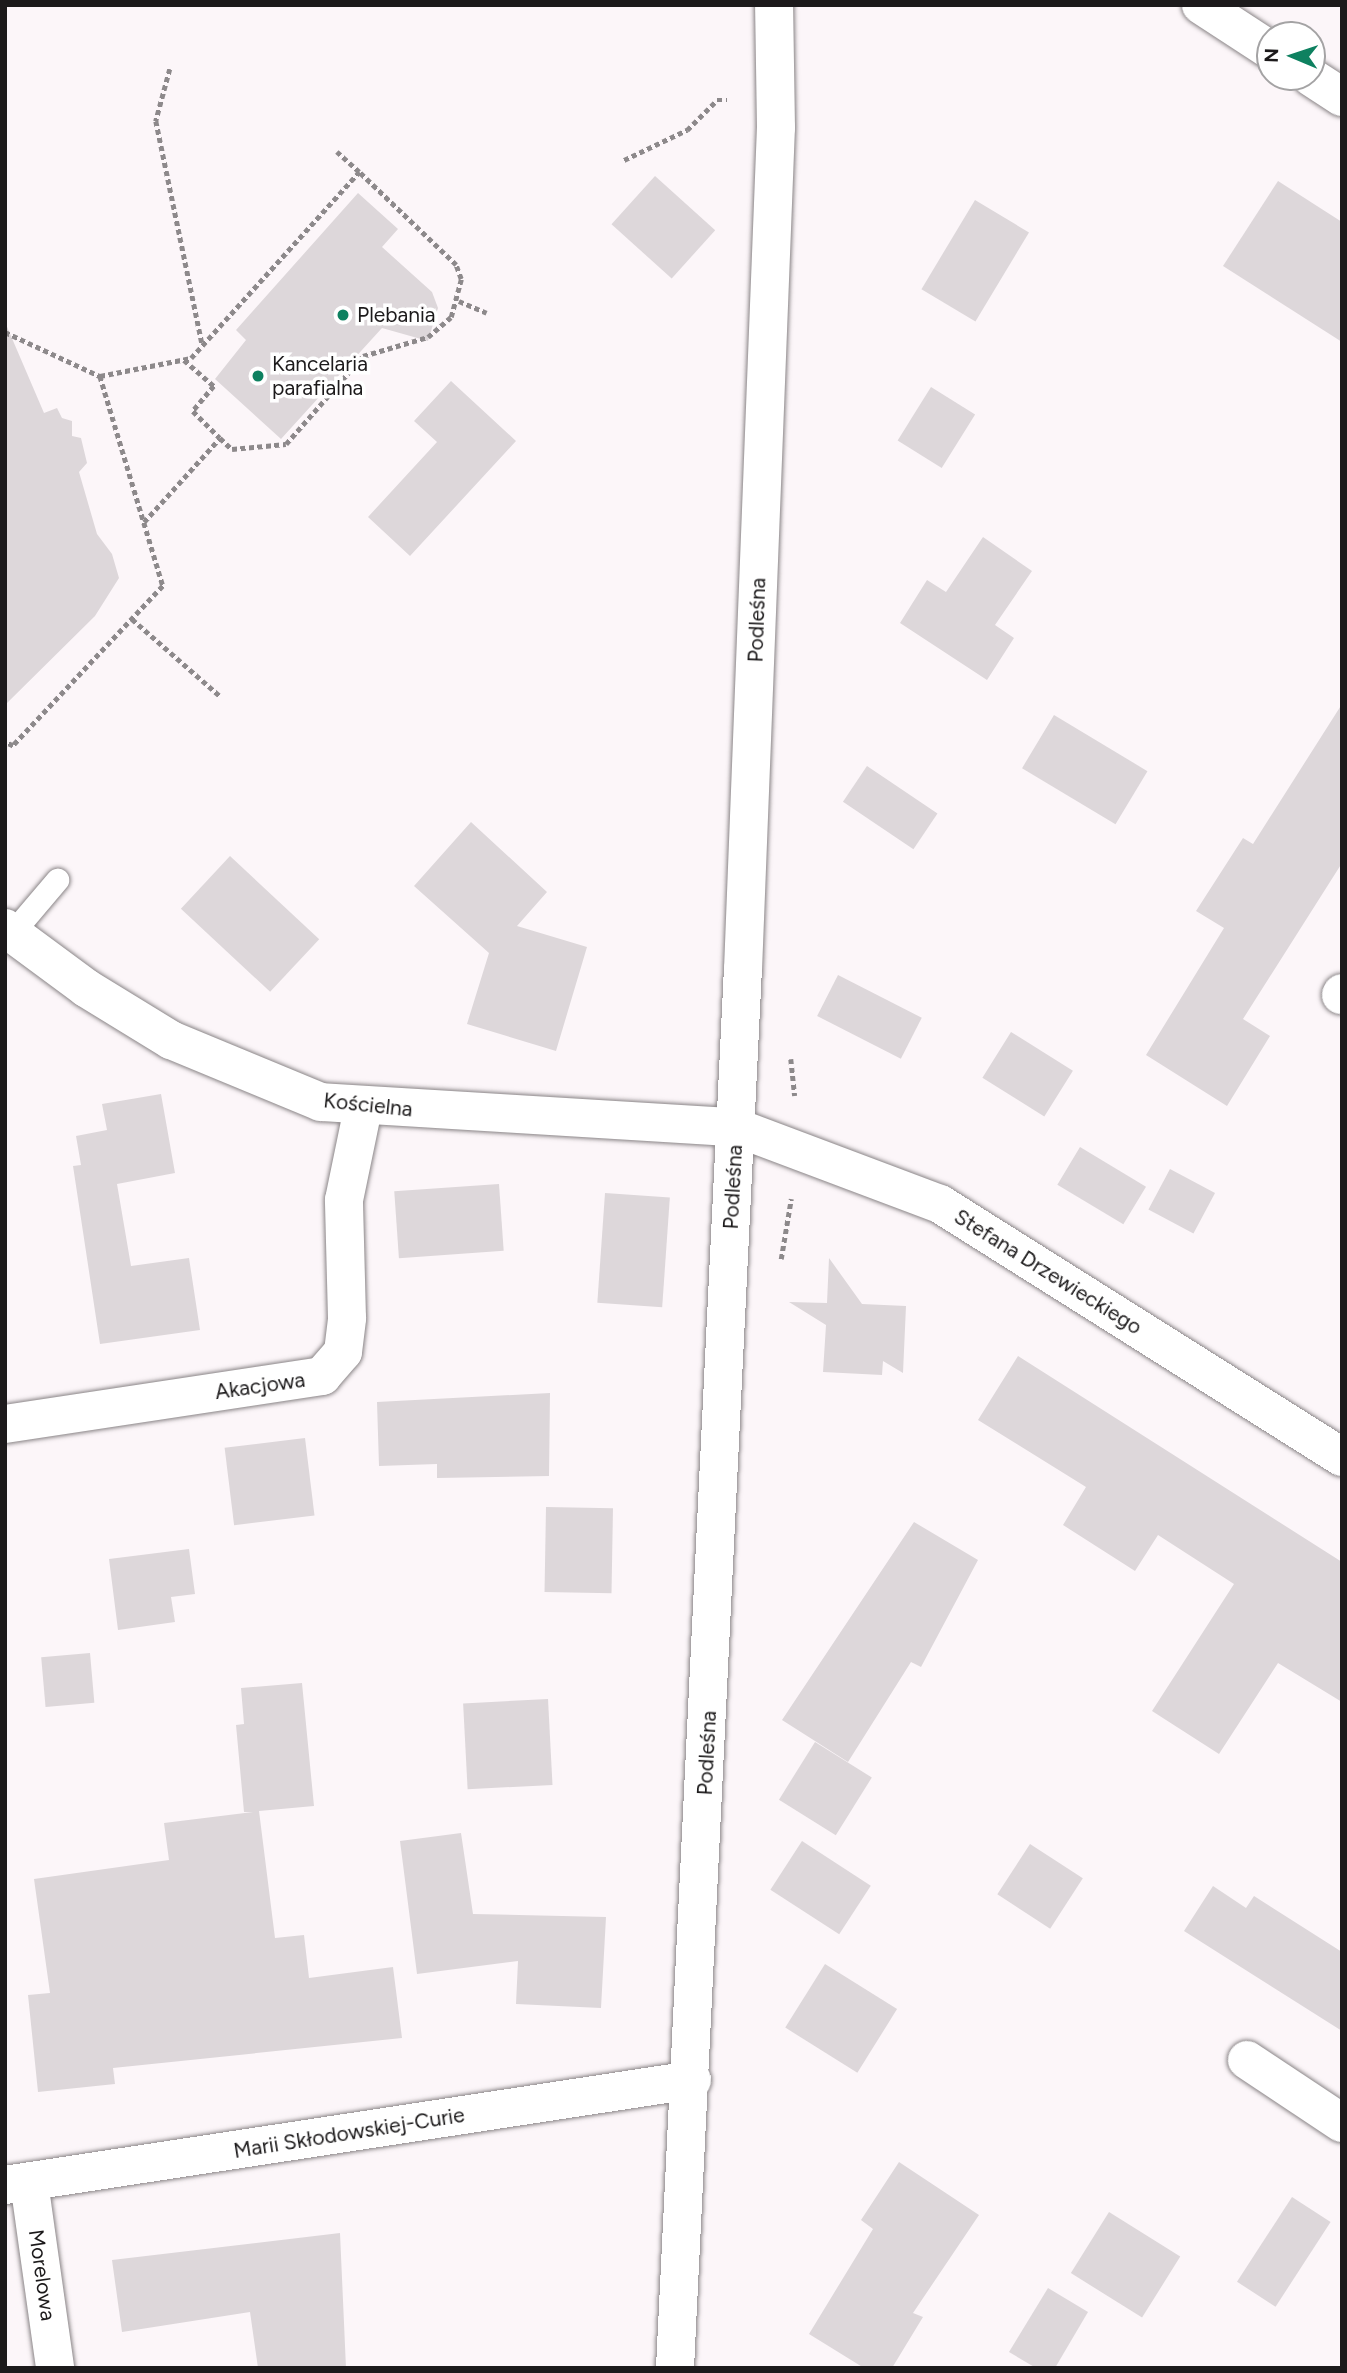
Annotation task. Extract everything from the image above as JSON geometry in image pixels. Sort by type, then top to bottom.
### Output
[{"type":"street","name":"Podleśna","points":[[675,2368],[692,2080],[735,1127],[776,128],[774,5]]},
{"type":"street","points":[[1200,5],[1256,41]]},
{"type":"street","points":[[1326,87],[1342,97]]},
{"type":"street","name":"Kościelna","points":[[9,931],[171,1040],[321,1102],[363,1108],[735,1127]]},
{"type":"street","name":"Akacjowa","points":[[5,1424],[322,1376],[342,1352],[344,1341],[344,1200],[363,1108]]},
{"type":"street","name":"Stefana Drzewieckiego","points":[[735,1127],[940,1204],[1342,1457]]},
{"type":"street","points":[[1247,2060],[1342,2123]]},
{"type":"street","name":"Marii Skłodowskiej-Curie","points":[[17,2183],[692,2080]]},
{"type":"street","name":"Morelowa","points":[[17,2183],[55,2368]]},
{"type":"lane","points":[[9,931],[57,880]]},
{"type":"path","points":[[170,69],[156,121],[203,345]]},
{"type":"path","points":[[624,160],[687,130],[717,100],[738,100]]},
{"type":"path","points":[[184,360],[214,386],[193,411],[232,449],[286,444],[363,356],[428,337],[452,317],[459,301],[456,265],[337,152]]},
{"type":"path","points":[[5,332],[100,376],[184,360],[203,345],[359,173]]},
{"type":"path","points":[[459,301],[487,313]]},
{"type":"path","points":[[5,742],[13,746],[163,586],[100,376]]},
{"type":"path","points":[[145,522],[220,438]]},
{"type":"path","points":[[132,619],[221,697]]},
{"type":"building","points":[[655,176],[715,230],[672,279],[612,224]]},
{"type":"building","points":[[1278,181],[1342,222],[1342,342],[1223,266]]},
{"type":"building","name":"Plebania","points":[[358,193],[398,229],[382,247],[432,292],[438,308],[428,341],[382,328],[281,439],[215,379],[246,340],[236,330]]},
{"type":"building","points":[[975,200],[1029,232],[975,322],[921,289]]},
{"type":"building","points":[[5,322],[44,413],[57,408],[62,418],[72,421],[72,436],[81,438],[87,463],[79,472],[97,534],[112,554],[119,578],[95,616],[5,705]]},
{"type":"building","points":[[451,381],[516,441],[410,556],[368,517],[437,442],[414,421]]},
{"type":"building","points":[[931,387],[975,415],[942,468],[898,440]]},
{"type":"building","points":[[983,537],[1032,571],[995,625],[1014,638],[987,680],[900,623],[927,580],[946,592]]},
{"type":"building","points":[[1342,704],[1342,863],[1243,1019],[1270,1036],[1227,1106],[1146,1055],[1224,928],[1196,911],[1243,838],[1253,844]]},
{"type":"building","points":[[1054,715],[1147,771],[1115,824],[1022,768]]},
{"type":"building","points":[[867,766],[937,814],[913,849],[843,802]]},
{"type":"building","points":[[471,822],[547,892],[517,926],[587,947],[556,1051],[467,1024],[489,953],[414,886]]},
{"type":"building","points":[[230,856],[319,939],[270,992],[181,909]]},
{"type":"building","points":[[838,975],[922,1018],[901,1059],[817,1016]]},
{"type":"building","points":[[1011,1032],[1073,1071],[1044,1116],[982,1078]]},
{"type":"building","points":[[161,1094],[175,1173],[117,1184],[131,1266],[189,1258],[200,1330],[100,1344],[73,1166],[81,1165],[76,1136],[107,1130],[102,1104]]},
{"type":"building","points":[[1080,1147],[1146,1187],[1123,1224],[1057,1185]]},
{"type":"building","points":[[1170,1169],[1215,1193],[1193,1234],[1148,1210]]},
{"type":"building","points":[[499,1184],[504,1251],[399,1258],[394,1191]]},
{"type":"building","points":[[605,1193],[670,1198],[662,1307],[597,1303]]},
{"type":"building","points":[[829,1258],[862,1304],[906,1306],[903,1373],[883,1361],[882,1375],[823,1372],[826,1325],[789,1302],[827,1303]]},
{"type":"building","points":[[1018,1356],[1342,1562],[1342,1702],[1278,1663],[1219,1754],[1152,1711],[1234,1584],[1158,1535],[1135,1571],[1063,1525],[1086,1487],[978,1420]]},
{"type":"building","points":[[550,1393],[549,1476],[437,1478],[437,1464],[379,1466],[377,1402]]},
{"type":"building","points":[[305,1438],[315,1515],[234,1525],[225,1448]]},
{"type":"building","points":[[546,1507],[613,1508],[612,1593],[545,1592]]},
{"type":"building","points":[[914,1522],[978,1560],[921,1667],[911,1662],[848,1762],[782,1720]]},
{"type":"building","points":[[189,1549],[195,1594],[171,1597],[175,1622],[118,1630],[109,1559]]},
{"type":"building","points":[[90,1653],[94,1703],[46,1707],[41,1657]]},
{"type":"building","points":[[302,1683],[314,1806],[259,1811],[275,1938],[304,1935],[309,1978],[393,1967],[402,2038],[113,2068],[115,2084],[38,2092],[28,1995],[50,1993],[34,1879],[169,1860],[164,1823],[253,1812],[244,1812],[236,1725],[244,1724],[241,1688]]},
{"type":"building","points":[[548,1699],[553,1785],[468,1789],[463,1703]]},
{"type":"building","points":[[815,1742],[872,1778],[836,1835],[779,1800]]},
{"type":"building","points":[[461,1833],[473,1914],[606,1917],[601,2008],[516,2004],[518,1961],[417,1974],[400,1841]]},
{"type":"building","points":[[802,1841],[871,1886],[839,1934],[770,1890]]},
{"type":"building","points":[[1030,1844],[1083,1878],[1050,1929],[997,1894]]},
{"type":"building","points":[[1213,1886],[1246,1908],[1254,1896],[1342,1952],[1342,2031],[1184,1931]]},
{"type":"building","points":[[825,1964],[897,2009],[857,2073],[785,2028]]},
{"type":"building","points":[[899,2162],[979,2215],[913,2313],[923,2317],[892,2368],[864,2368],[809,2334],[873,2229],[861,2220]]},
{"type":"building","points":[[1292,2197],[1331,2222],[1276,2307],[1237,2282]]},
{"type":"building","points":[[1109,2212],[1180,2257],[1142,2318],[1071,2273]]},
{"type":"building","points":[[340,2233],[346,2368],[258,2368],[250,2312],[122,2332],[112,2260]]},
{"type":"building","points":[[1048,2288],[1088,2312],[1055,2368],[1036,2368],[1009,2352]]},
{"type":"place","name":"Plebania","points":[[343,315]]},
{"type":"place","name":"Kancelaria parafialna","points":[[258,376]]}]
